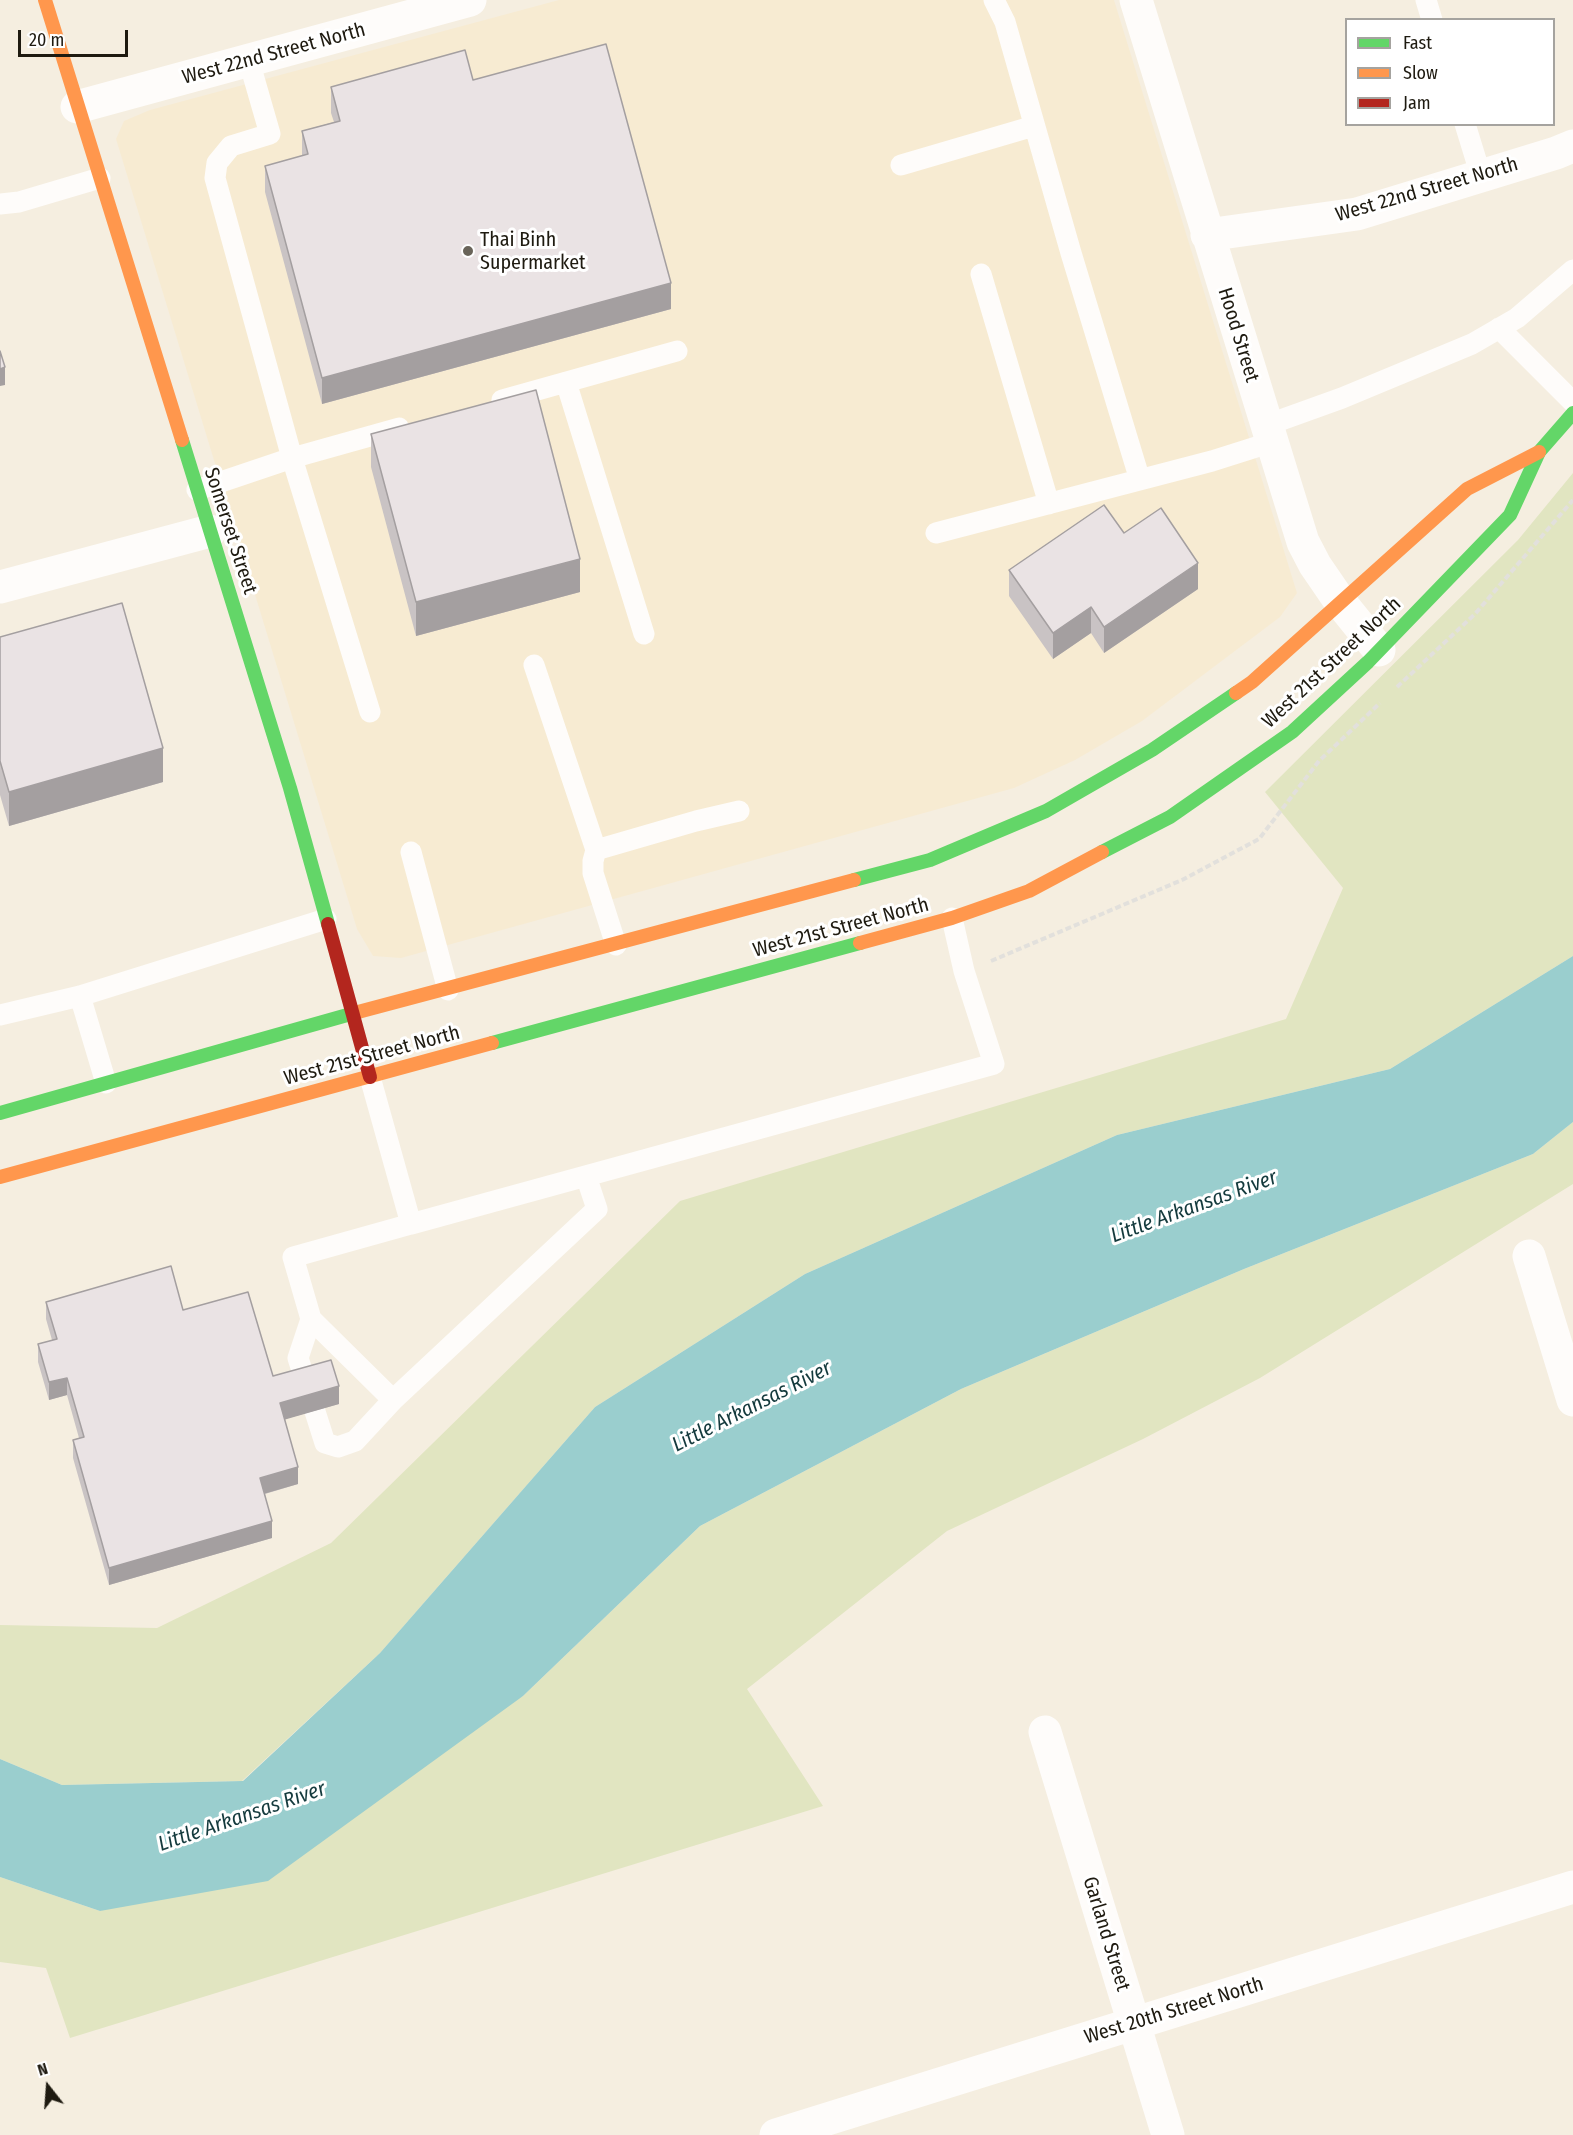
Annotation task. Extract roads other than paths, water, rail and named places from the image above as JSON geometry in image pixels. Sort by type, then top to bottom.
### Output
[{"type":"main road","name":"Somerset Street","points":[[45,0],[290,788],[370,1077]]},
{"type":"main road","name":"West 21st Street North","points":[[0,1177],[952,918],[1029,891],[1170,817],[1292,732],[1379,650],[1510,515],[1539,452],[1573,413]]},
{"type":"main road","name":"West 21st Street North","points":[[0,1113],[352,1014],[930,860],[1046,811],[1152,750],[1252,682],[1467,489],[1539,452]]},
{"type":"street","name":"West 22nd Street North","points":[[78,107],[470,0]]},
{"type":"street","name":"Hood Street","points":[[1136,0],[1303,542],[1315,565],[1341,603],[1379,650]]},
{"type":"street","name":"West 22nd Street North","points":[[1207,235],[1357,214],[1573,146]]},
{"type":"street","points":[[0,587],[210,531]]},
{"type":"street","points":[[1529,1256],[1573,1400]]},
{"type":"street","name":"Garland Street","points":[[1045,1732],[1168,2135]]},
{"type":"street","name":"West 20th Street North","points":[[776,2135],[1573,1887]]},
{"type":"lane","points":[[994,0],[1005,22],[1140,480]]},
{"type":"lane","points":[[1426,0],[1431,18]]},
{"type":"lane","points":[[249,61],[270,134],[231,146],[218,163],[215,178],[292,458],[370,712]]},
{"type":"lane","points":[[901,165],[1035,126]]},
{"type":"lane","points":[[1466,126],[1481,176]]},
{"type":"lane","points":[[0,204],[19,202],[100,178]]},
{"type":"lane","points":[[936,532],[1212,461],[1342,398],[1472,344],[1517,318],[1573,270]]},
{"type":"lane","points":[[981,274],[1049,504]]},
{"type":"lane","points":[[1499,328],[1573,402]]},
{"type":"lane","points":[[486,404],[676,351]]},
{"type":"lane","points":[[566,382],[644,634]]},
{"type":"lane","points":[[197,490],[292,458],[417,423]]},
{"type":"lane","points":[[534,665],[596,850],[592,861],[593,873],[616,945]]},
{"type":"lane","points":[[596,850],[739,811]]},
{"type":"lane","points":[[411,852],[448,990]]},
{"type":"lane","points":[[393,1400],[311,1319],[293,1257],[994,1064],[964,971],[952,918]]},
{"type":"lane","points":[[0,1015],[80,996],[326,919]]},
{"type":"lane","points":[[80,996],[106,1083]]},
{"type":"lane","points":[[370,1077],[411,1224]]},
{"type":"lane","points":[[311,1319],[298,1358],[325,1443],[338,1447],[355,1441],[393,1400],[597,1209],[586,1176]]},
{"type":"water","name":"Little Arkansas River","points":[[1573,956],[1573,1122],[1533,1154],[1244,1269],[961,1389],[700,1526],[523,1696],[268,1881],[100,1911],[0,1877],[0,1759],[62,1785],[243,1781],[380,1653],[595,1407],[805,1274],[1117,1135],[1390,1069]]},
{"type":"place","name":"Thai Binh Supermarket","points":[[468,251]]}]
